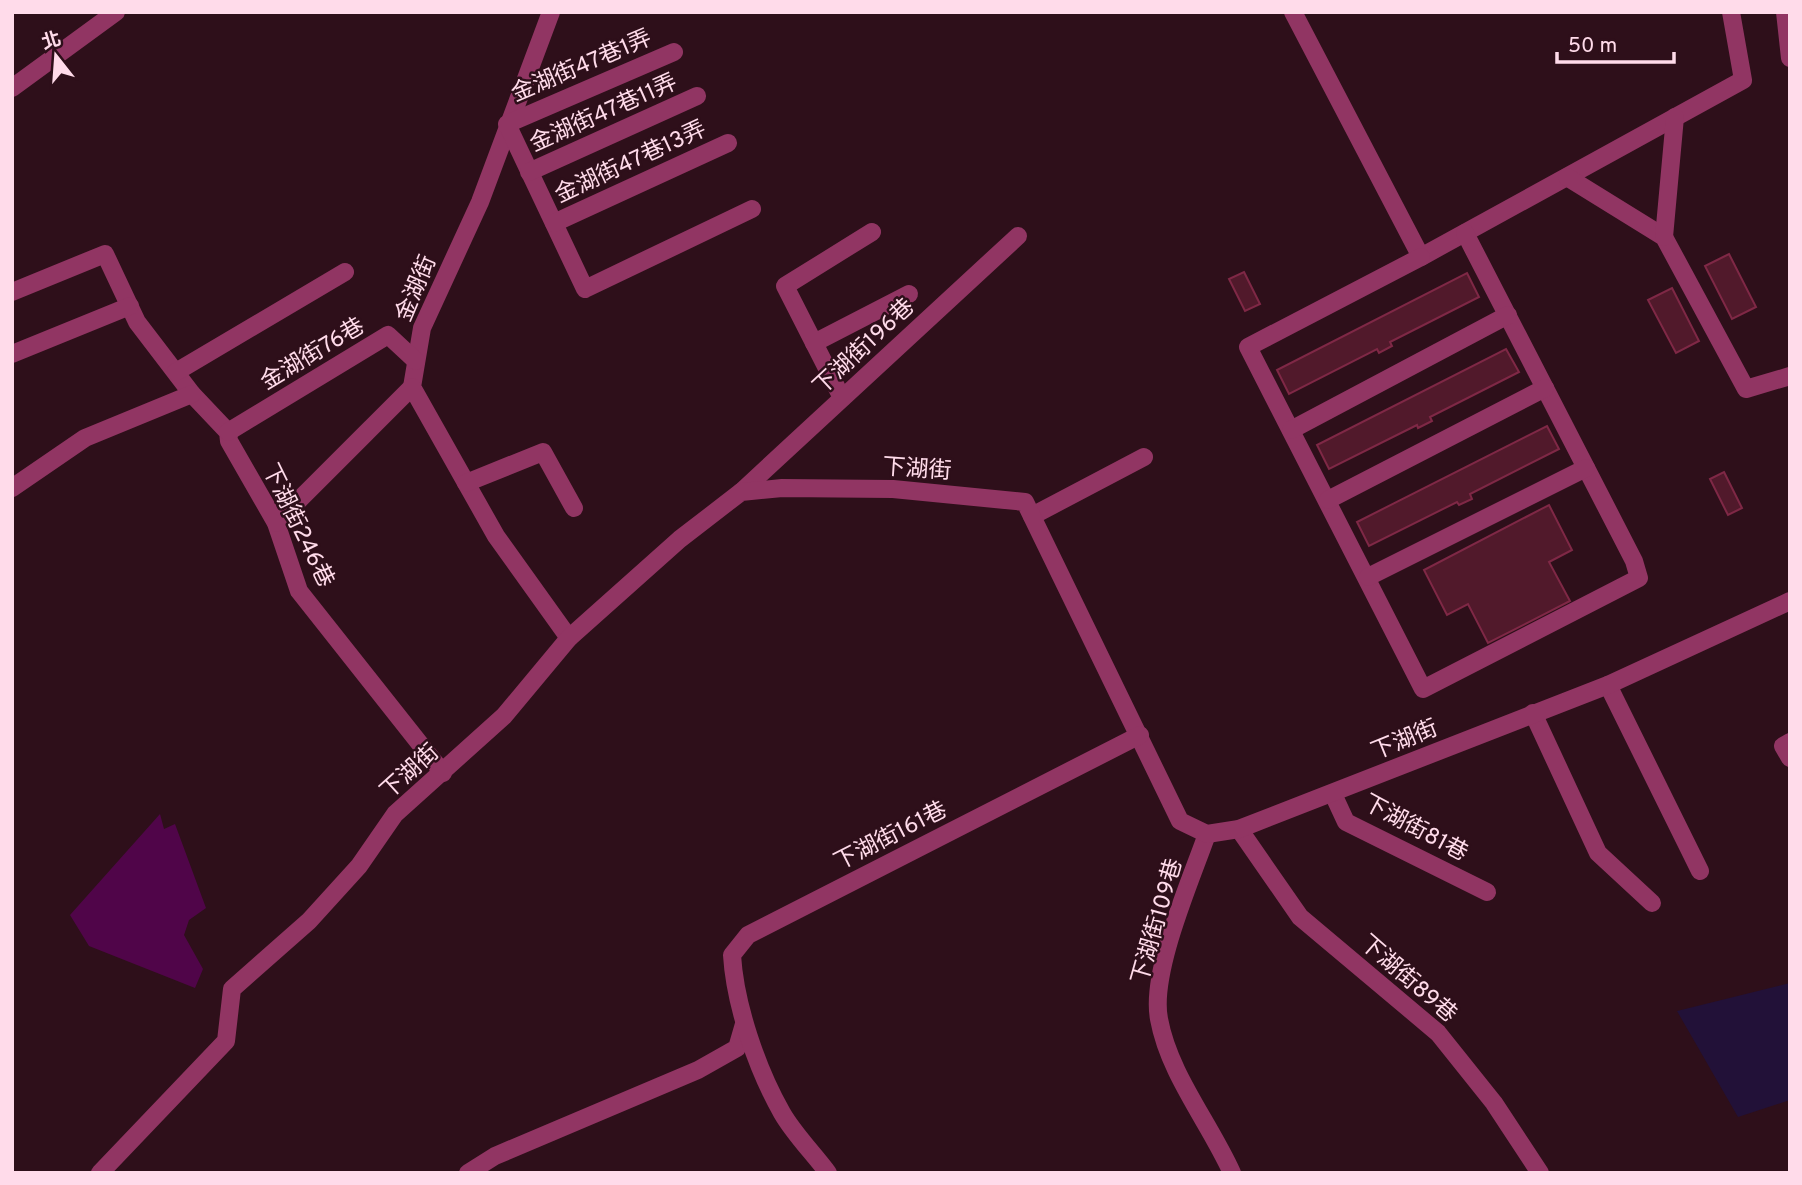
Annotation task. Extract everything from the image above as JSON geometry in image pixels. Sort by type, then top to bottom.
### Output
[{"type":"street","points":[[12,88],[116,12]]},
{"type":"street","name":"金湖街","points":[[412,387],[422,328],[480,202],[551,12]]},
{"type":"street","points":[[1293,12],[1420,257]]},
{"type":"street","points":[[1465,233],[1634,561],[1639,578],[1423,689],[1248,347],[1465,233],[1742,80],[1731,12]]},
{"type":"street","points":[[1784,12],[1790,58]]},
{"type":"street","name":"金湖街47巷1弄","points":[[507,124],[674,52]]},
{"type":"street","name":"金湖街47巷11弄","points":[[529,172],[697,96]]},
{"type":"street","points":[[1664,237],[1675,117]]},
{"type":"street","points":[[507,124],[585,289],[752,209]]},
{"type":"street","name":"金湖街47巷13弄","points":[[554,223],[728,143]]},
{"type":"street","points":[[1567,177],[1664,237],[1746,389],[1790,376]]},
{"type":"street","points":[[842,398],[785,286],[872,232]]},
{"type":"street","name":"下湖街196巷","points":[[741,492],[1018,236]]},
{"type":"street","name":"下湖街246巷","points":[[12,292],[105,254],[137,322],[192,394],[228,432],[229,441],[276,523],[299,591],[443,773]]},
{"type":"street","points":[[176,373],[345,272]]},
{"type":"street","points":[[814,343],[909,294]]},
{"type":"street","points":[[12,354],[130,306]]},
{"type":"street","points":[[1291,430],[1508,316]]},
{"type":"street","name":"金湖街76巷","points":[[228,432],[388,335],[416,361]]},
{"type":"street","points":[[276,523],[412,387],[496,536],[569,638]]},
{"type":"street","points":[[1328,500],[1545,388]]},
{"type":"street","points":[[12,488],[85,438],[192,394]]},
{"type":"street","points":[[466,483],[543,452],[574,508]]},
{"type":"street","points":[[1144,457],[1032,516],[1180,821],[1208,834]]},
{"type":"street","points":[[1368,578],[1586,468]]},
{"type":"street","name":"下湖街","points":[[100,1173],[226,1041],[232,989],[309,921],[359,866],[395,814],[503,716],[569,638],[680,539],[741,492],[782,488],[892,489],[1025,502],[1032,516]]},
{"type":"street","name":"下湖街","points":[[1208,834],[1239,829],[1334,794],[1608,685],[1790,601]]},
{"type":"street","points":[[1608,685],[1700,871]]},
{"type":"street","points":[[1533,713],[1598,853],[1652,903]]},
{"type":"street","name":"下湖街161巷","points":[[828,1173],[783,1114],[744,1024],[733,980],[732,955],[748,935],[1140,734]]},
{"type":"street","points":[[1790,742],[1783,746],[1790,758]]},
{"type":"street","name":"下湖街81巷","points":[[1334,794],[1346,822],[1487,892]]},
{"type":"street","name":"下湖街89巷","points":[[1239,829],[1300,917],[1438,1033],[1494,1103],[1539,1173]]},
{"type":"street","name":"下湖街109巷","points":[[1208,834],[1175,927],[1160,982],[1158,1017],[1172,1060],[1232,1173]]},
{"type":"street","points":[[468,1173],[495,1156],[698,1070],[737,1048],[744,1024]]},
{"type":"shaded area","points":[[160,814],[164,829],[175,824],[206,908],[189,920],[184,935],[203,969],[195,988],[89,946],[70,915]]},
{"type":"shaded area","points":[[1790,983],[1790,1100],[1738,1117],[1677,1011]]},
{"type":"building","points":[[1729,254],[1756,307],[1732,319],[1705,266]]},
{"type":"building","points":[[1244,272],[1260,304],[1245,311],[1229,279]]},
{"type":"building","points":[[1467,273],[1479,297],[1390,342],[1392,346],[1379,353],[1377,349],[1289,394],[1277,370]]},
{"type":"building","points":[[1672,288],[1699,341],[1676,353],[1648,300]]},
{"type":"building","points":[[1506,349],[1519,372],[1430,417],[1432,421],[1418,428],[1417,425],[1329,469],[1317,445]]},
{"type":"building","points":[[1547,426],[1559,449],[1470,494],[1472,499],[1459,505],[1457,502],[1369,546],[1357,522]]},
{"type":"building","points":[[1724,472],[1742,508],[1728,515],[1710,479]]},
{"type":"building","points":[[1549,505],[1572,550],[1549,562],[1570,601],[1488,643],[1468,604],[1447,615],[1424,570]]}]
